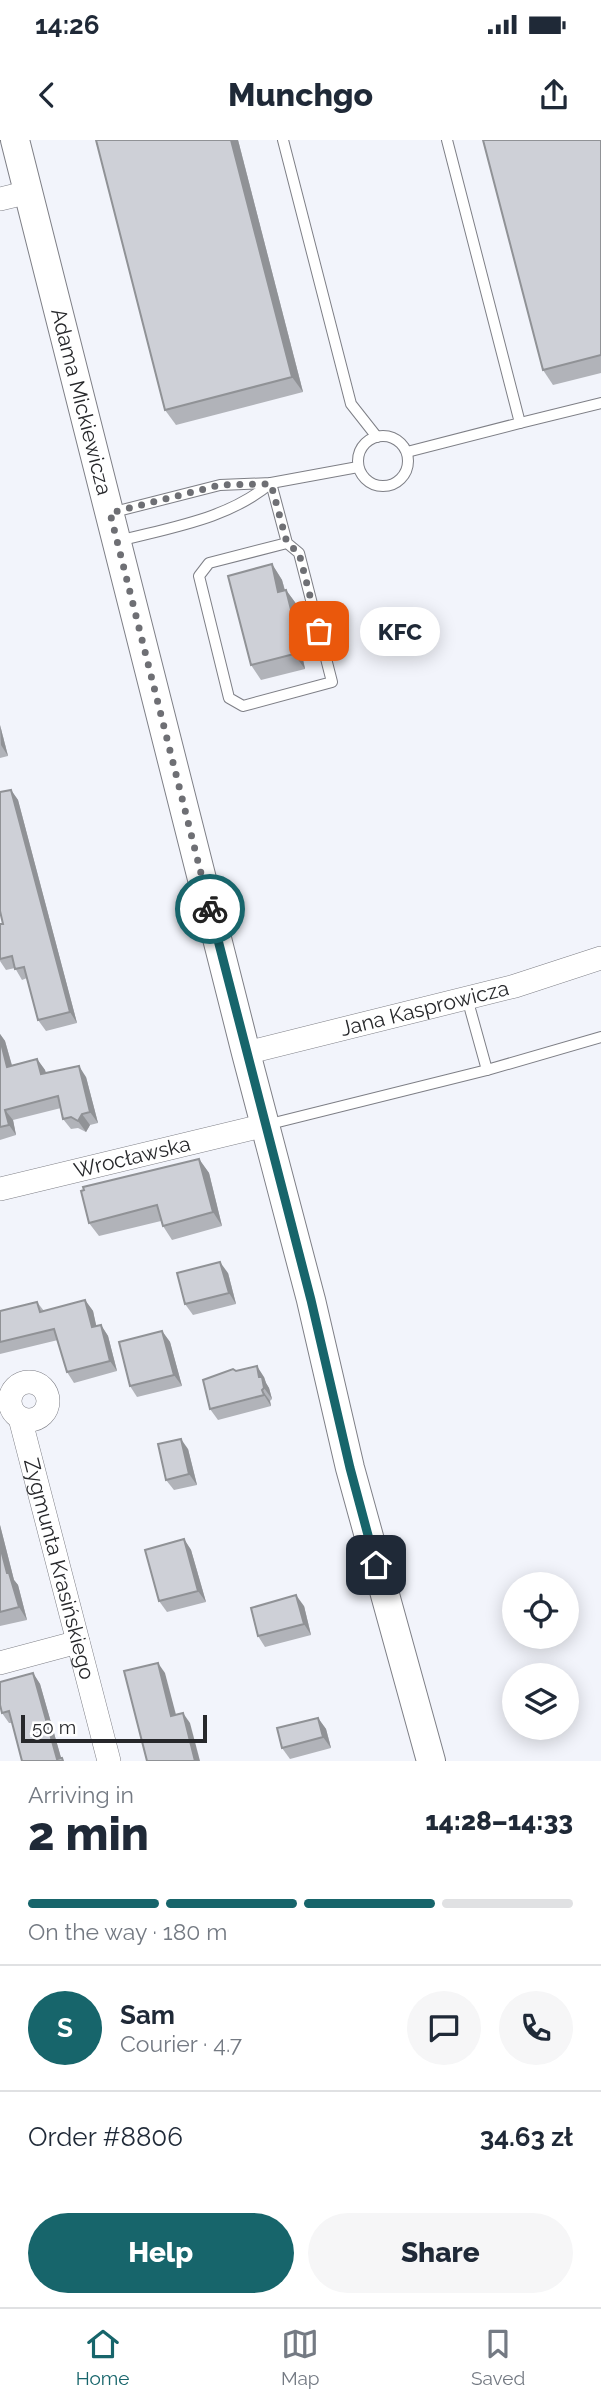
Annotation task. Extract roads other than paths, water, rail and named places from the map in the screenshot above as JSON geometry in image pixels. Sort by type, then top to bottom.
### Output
[{"type":"street","name":"Adama Mickiewicza","points":[[15,140],[246,1054],[311,1300],[350,1468],[431,1761]]},
{"type":"street","points":[[0,200],[29,192]]},
{"type":"street","name":"Jana Kasprowicza","points":[[246,1054],[515,986],[601,958]]},
{"type":"street","name":"Wrocławska","points":[[0,1189],[265,1125]]},
{"type":"street","name":"Zygmunta Krasińskiego","points":[[20,1418],[109,1761]]},
{"type":"street","points":[[0,1663],[78,1643]]},
{"type":"lane","points":[[283,140],[351,404],[377,436]]},
{"type":"lane","points":[[447,140],[520,423]]},
{"type":"lane","points":[[407,452],[601,403]]},
{"type":"lane","points":[[377,436],[391,437],[407,452],[404,476],[390,485],[374,485],[361,475],[358,467],[359,451],[377,436]]},
{"type":"lane","points":[[110,513],[220,485],[271,484],[358,467]]},
{"type":"lane","points":[[118,542],[222,514],[244,504],[271,484]]},
{"type":"lane","points":[[271,484],[287,543],[299,553],[332,682],[243,706],[229,698],[199,576],[209,564],[287,543]]},
{"type":"lane","points":[[467,998],[487,1070]]},
{"type":"lane","points":[[265,1125],[487,1070],[601,1037]]},
{"type":"place","name":"KFC","points":[[319,631]]}]
